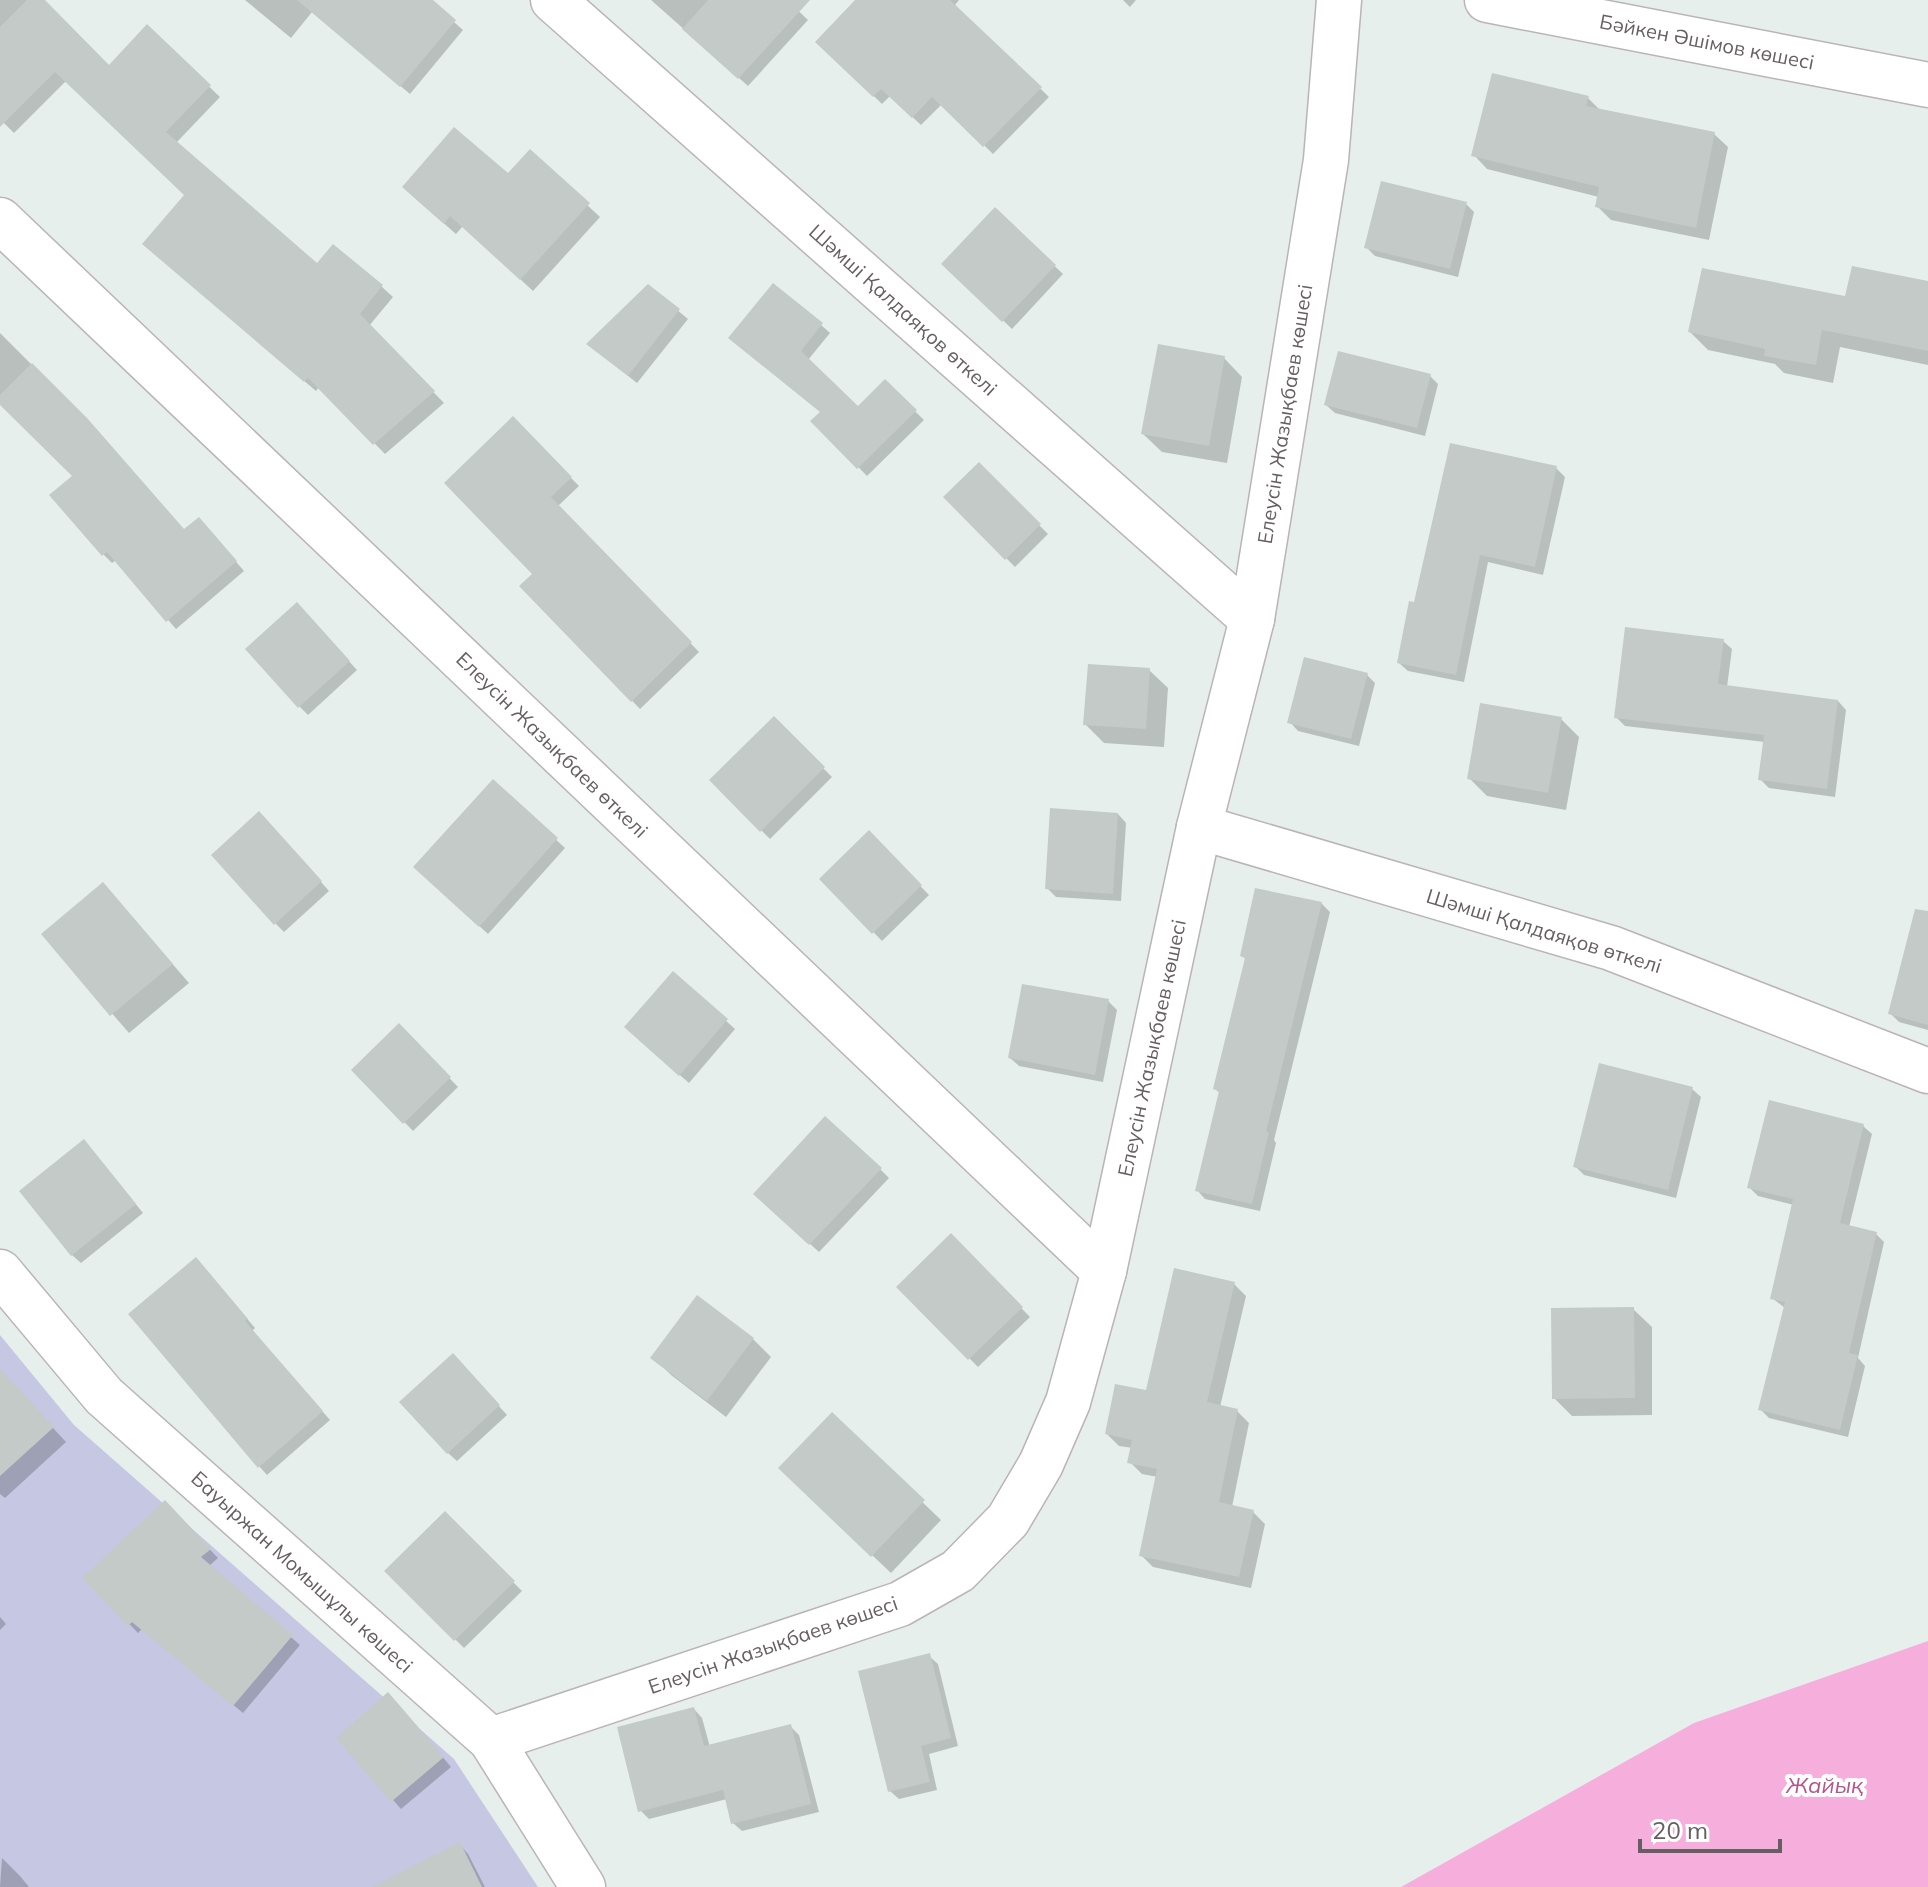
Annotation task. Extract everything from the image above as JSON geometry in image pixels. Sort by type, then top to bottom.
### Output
[{"type":"street","name":"Шәмші Қалдаяқов өткелі","points":[[553,0],[1252,619]]},
{"type":"street","name":"Елеусін Жазықбаев көшесі","points":[[491,1740],[900,1604],[958,1571],[1008,1520],[1041,1464],[1068,1402],[1104,1271],[1199,827],[1252,619],[1326,160],[1339,0]]},
{"type":"street","name":"Бәйкен Әшімов көшесі","points":[[1487,0],[1928,85]]},
{"type":"street","name":"Елеусін Жазықбаев өткелі","points":[[0,220],[1104,1271]]},
{"type":"street","name":"Шәмші Қалдаяқов өткелі","points":[[1199,827],[1611,948],[1928,1071]]},
{"type":"street","name":"Бауыржан Момышұлы көшесі","points":[[0,1272],[104,1396],[491,1740],[583,1887]]},
{"type":"shaded area","points":[[0,1335],[74,1425],[454,1759],[538,1887],[0,1887]]},
{"type":"water","name":"Жайық","points":[[1928,1641],[1928,1887],[1401,1887],[1694,1723]]},
{"type":"building","points":[[27,0],[45,0],[109,65],[147,24],[211,85],[166,132],[317,263],[333,244],[383,285],[360,314],[435,391],[373,445],[308,378],[304,382],[142,244],[184,195],[55,72],[0,127],[0,27]]},
{"type":"building","points":[[297,0],[433,0],[456,20],[400,87]]},
{"type":"building","points":[[708,0],[810,0],[738,79],[682,29]]},
{"type":"building","points":[[855,0],[950,0],[1042,87],[983,147],[932,97],[912,118],[881,89],[873,97],[815,42]]},
{"type":"building","points":[[1492,73],[1589,96],[1586,106],[1715,132],[1696,228],[1595,207],[1599,187],[1471,156]]},
{"type":"building","points":[[454,127],[508,173],[530,149],[590,203],[520,280],[450,216],[444,224],[402,187]]},
{"type":"building","points":[[1381,181],[1467,202],[1450,269],[1364,248]]},
{"type":"building","points":[[995,207],[1056,265],[1002,322],[941,264]]},
{"type":"building","points":[[1852,266],[1928,281],[1928,351],[1822,330],[1816,365],[1764,356],[1765,349],[1688,332],[1702,268],[1845,296]]},
{"type":"building","points":[[773,283],[823,323],[801,351],[858,406],[885,379],[917,410],[857,469],[810,421],[820,412],[728,338]]},
{"type":"building","points":[[648,284],[680,309],[628,376],[586,344]]},
{"type":"building","points":[[1158,344],[1225,356],[1209,446],[1141,434]]},
{"type":"building","points":[[1338,351],[1431,374],[1417,428],[1324,405]]},
{"type":"building","points":[[32,363],[87,418],[184,529],[199,517],[237,561],[166,622],[107,552],[102,556],[49,495],[72,476],[0,405],[0,395]]},
{"type":"building","points":[[513,416],[572,477],[551,497],[692,642],[631,702],[519,586],[532,574],[444,483]]},
{"type":"building","points":[[1450,443],[1557,466],[1535,567],[1480,555],[1456,675],[1397,663],[1409,601],[1414,602]]},
{"type":"building","points":[[979,462],[1041,524],[1005,560],[943,497]]},
{"type":"building","points":[[297,602],[350,661],[298,708],[245,649]]},
{"type":"building","points":[[1625,627],[1724,639],[1718,684],[1838,700],[1827,789],[1758,780],[1764,735],[1614,718]]},
{"type":"building","points":[[1304,657],[1368,673],[1351,739],[1287,723]]},
{"type":"building","points":[[1088,664],[1150,668],[1146,729],[1083,725]]},
{"type":"building","points":[[1480,703],[1562,717],[1548,793],[1467,779]]},
{"type":"building","points":[[774,716],[825,767],[760,832],[709,780]]},
{"type":"building","points":[[493,779],[558,838],[479,927],[413,867]]},
{"type":"building","points":[[1050,808],[1118,813],[1113,894],[1045,889]]},
{"type":"building","points":[[259,811],[322,881],[274,925],[211,855]]},
{"type":"building","points":[[869,830],[922,885],[872,934],[819,879]]},
{"type":"building","points":[[103,882],[173,964],[110,1016],[41,934]]},
{"type":"building","points":[[1255,888],[1322,902],[1266,1132],[1269,1132],[1252,1204],[1195,1191],[1219,1091],[1213,1089],[1245,958],[1240,956]]},
{"type":"building","points":[[1915,909],[1928,911],[1928,1025],[1888,1014]]},
{"type":"building","points":[[673,971],[728,1019],[679,1076],[624,1027]]},
{"type":"building","points":[[1022,984],[1109,999],[1095,1075],[1008,1058]]},
{"type":"building","points":[[399,1023],[451,1077],[403,1124],[351,1070]]},
{"type":"building","points":[[1599,1063],[1693,1087],[1668,1190],[1573,1167]]},
{"type":"building","points":[[1769,1100],[1864,1124],[1840,1223],[1877,1232],[1849,1353],[1858,1355],[1840,1430],[1758,1410],[1785,1302],[1770,1299],[1793,1199],[1747,1188]]},
{"type":"building","points":[[825,1116],[882,1168],[809,1245],[753,1194]]},
{"type":"building","points":[[84,1139],[136,1204],[71,1256],[19,1191]]},
{"type":"building","points":[[951,1233],[1023,1307],[968,1360],[896,1287]]},
{"type":"building","points":[[196,1257],[248,1319],[245,1321],[323,1411],[258,1468],[128,1314]]},
{"type":"building","points":[[1174,1268],[1235,1282],[1207,1402],[1238,1409],[1219,1502],[1254,1510],[1239,1577],[1139,1556],[1157,1469],[1127,1463],[1132,1440],[1105,1434],[1115,1384],[1146,1390]]},
{"type":"building","points":[[697,1295],[754,1338],[707,1401],[650,1358]]},
{"type":"building","points":[[1634,1307],[1635,1398],[1552,1399],[1551,1308]]},
{"type":"building","points":[[453,1353],[500,1405],[447,1454],[399,1402]]},
{"type":"building","points":[[0,1369],[54,1427],[0,1476]]},
{"type":"building","points":[[832,1412],[925,1500],[871,1557],[778,1468]]},
{"type":"building","points":[[165,1500],[211,1549],[201,1557],[293,1635],[233,1706],[132,1622],[128,1626],[82,1578]]},
{"type":"building","points":[[445,1511],[515,1581],[454,1641],[384,1571]]},
{"type":"building","points":[[930,1653],[951,1738],[921,1746],[930,1782],[888,1792],[858,1671]]},
{"type":"building","points":[[388,1692],[444,1757],[391,1802],[336,1738]]},
{"type":"building","points":[[694,1707],[704,1746],[791,1724],[811,1804],[731,1824],[723,1790],[638,1812],[617,1727]]},
{"type":"building","points":[[460,1842],[482,1887],[372,1887]]}]
